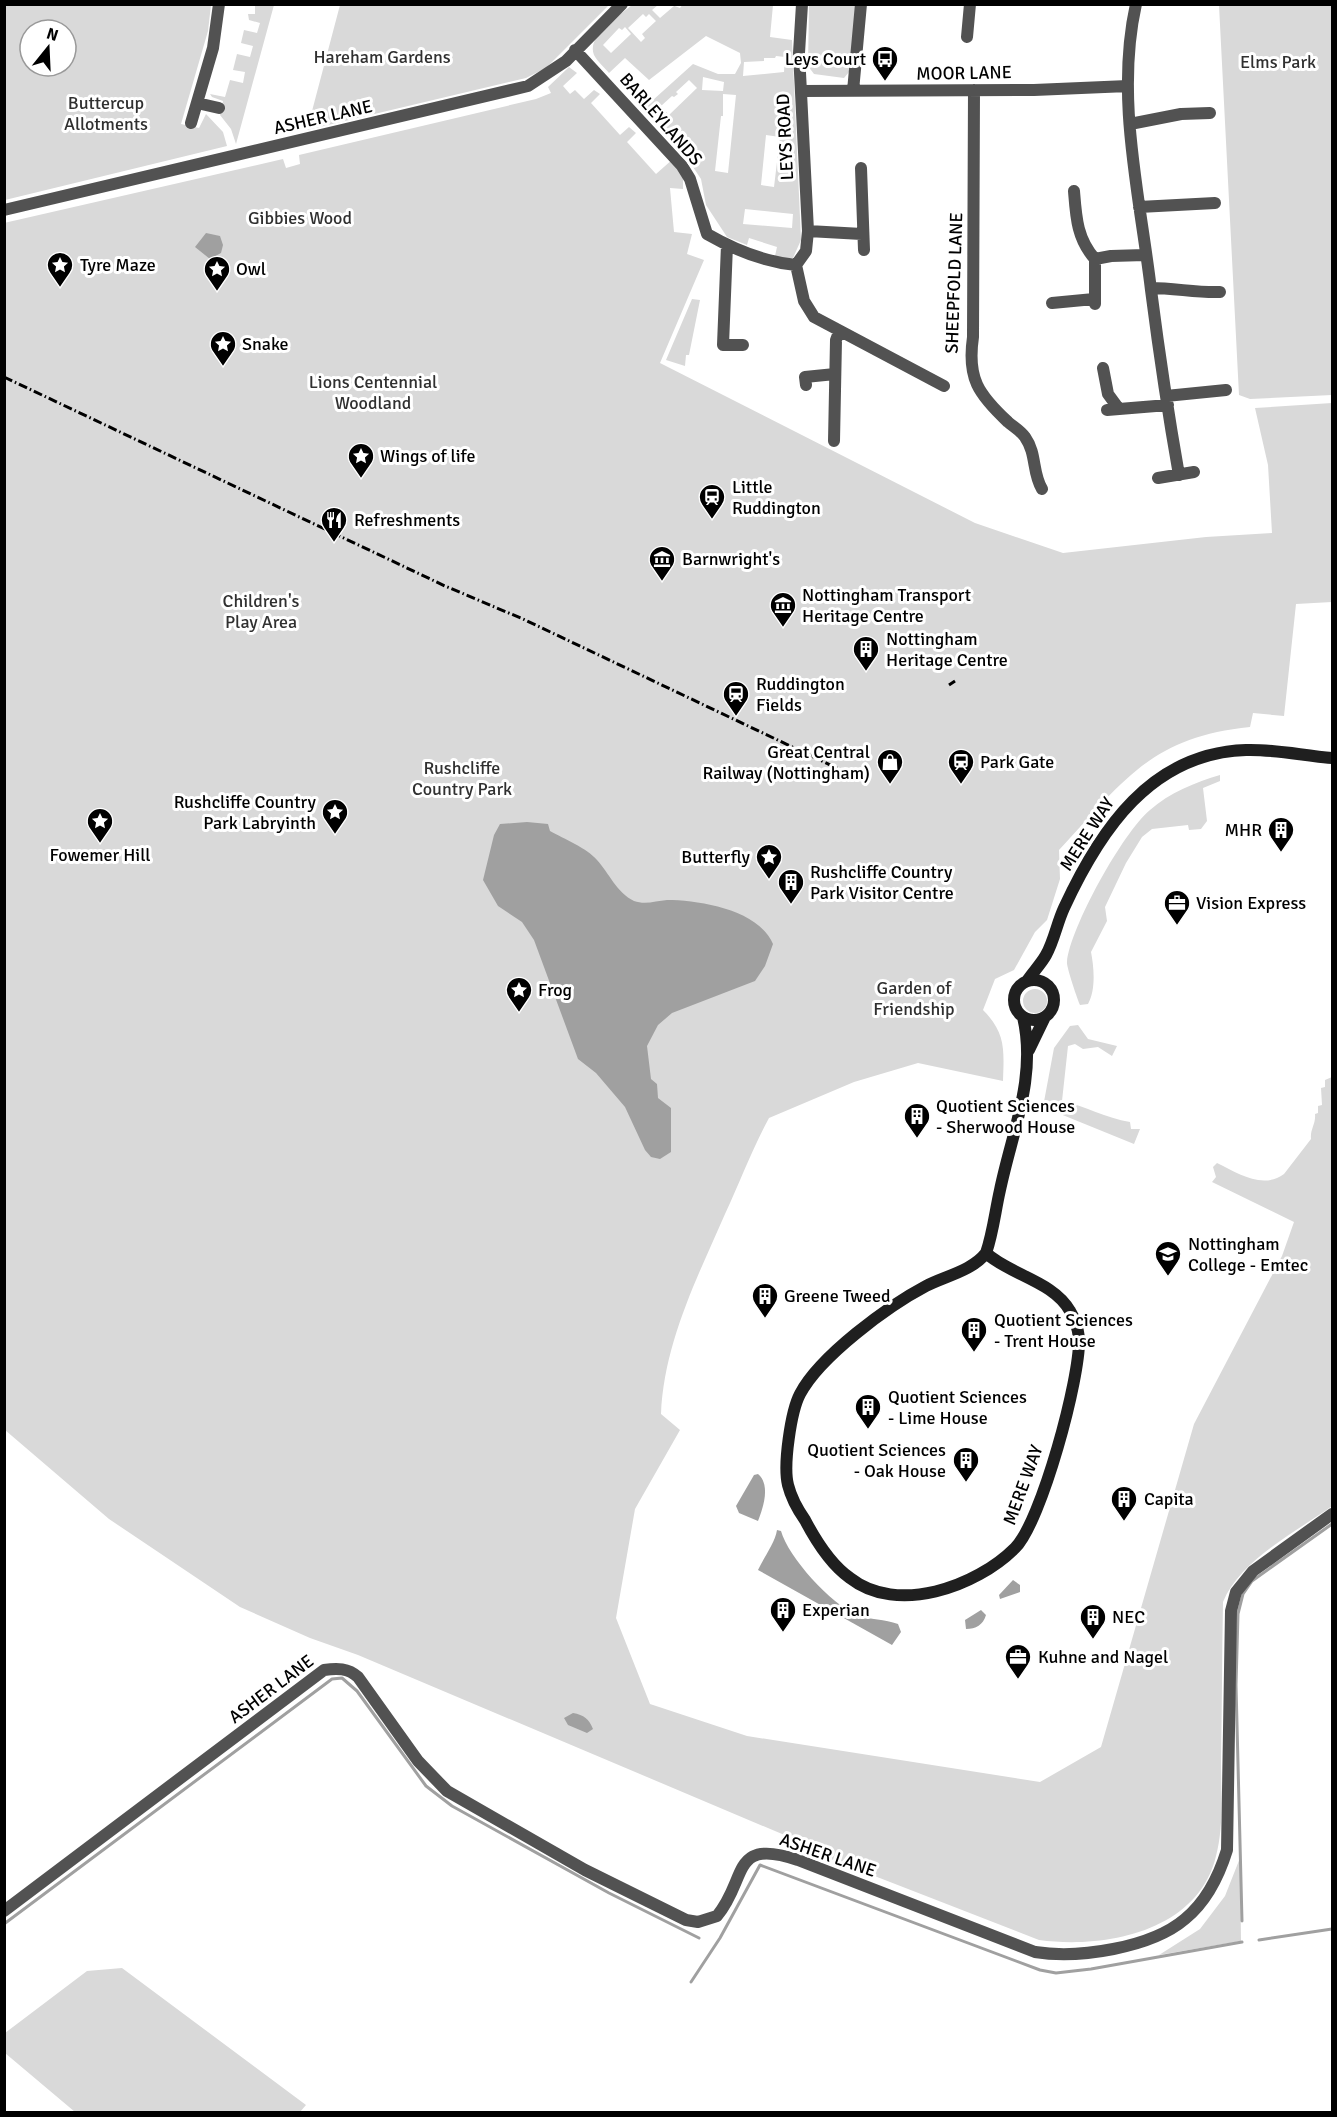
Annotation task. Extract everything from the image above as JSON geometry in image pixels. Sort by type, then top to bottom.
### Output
[{"type":"street","points":[[191,123],[213,48],[219,4]]},
{"type":"street","name":"ASHER LANE","points":[[4,210],[511,92],[547,75],[622,4]]},
{"type":"street","name":"LEYS ROAD","points":[[796,265],[806,251],[808,231],[801,91],[802,4]]},
{"type":"street","points":[[853,91],[861,4]]},
{"type":"street","points":[[967,37],[970,4]]},
{"type":"street","points":[[1136,4],[1130,31],[1128,86],[1131,124],[1145,255],[1179,475]]},
{"type":"street","name":"BARLEYLANDS","points":[[575,50],[682,166],[690,179],[707,234],[727,245],[782,264],[796,265]]},
{"type":"street","name":"MOOR LANE","points":[[801,91],[1128,86]]},
{"type":"street","name":"SHEEPFOLD LANE","points":[[974,90],[973,337],[969,363],[979,388],[1006,420],[1024,435],[1033,451],[1035,478],[1042,489]]},
{"type":"street","points":[[197,103],[219,108]]},
{"type":"street","points":[[1131,124],[1181,114],[1210,113]]},
{"type":"street","points":[[861,168],[864,250]]},
{"type":"street","points":[[1074,191],[1083,246],[1095,259],[1094,297]]},
{"type":"street","points":[[1139,207],[1215,203]]},
{"type":"street","points":[[1076,210],[1089,206]]},
{"type":"street","points":[[808,231],[862,234]]},
{"type":"street","points":[[727,245],[723,345],[742,345]]},
{"type":"street","points":[[1095,259],[1145,255]]},
{"type":"street","points":[[796,265],[804,301],[814,317],[944,386]]},
{"type":"street","points":[[1151,288],[1176,288],[1196,293],[1220,292]]},
{"type":"street","points":[[1052,303],[1094,297],[1108,289]]},
{"type":"street","points":[[834,441],[835,374],[839,332]]},
{"type":"street","points":[[1103,368],[1113,410],[1226,390]]},
{"type":"street","points":[[806,385],[805,377],[811,374],[835,374]]},
{"type":"street","points":[[1158,478],[1194,472]]},
{"type":"street","name":"MERE WAY","points":[[1027,981],[1046,955],[1062,910],[1098,842],[1135,796],[1162,774],[1200,758],[1244,750],[1282,751],[1332,758]]},
{"type":"street","name":"MERE WAY","points":[[1046,955],[1048,985]]},
{"type":"street","points":[[1028,1052],[1044,1019],[1051,1012],[1055,999],[1048,985],[1034,980],[1027,981],[1021,985],[1014,998],[1017,1010],[1023,1017],[1032,1020],[1044,1019]]},
{"type":"street","points":[[986,1253],[1021,1112],[1028,1052],[1023,1017]]},
{"type":"street","name":"MERE WAY","points":[[986,1253],[1000,1265],[1051,1291],[1061,1299],[1077,1326],[1078,1356],[1049,1472],[1024,1536],[1017,1547],[1002,1559],[971,1578],[937,1592],[917,1595],[875,1592],[849,1578],[832,1561],[803,1518],[787,1484],[787,1466],[796,1403],[810,1378],[870,1323],[910,1295],[965,1268],[986,1253]]},
{"type":"street","name":"ASHER LANE","points":[[4,1911],[324,1670],[333,1668],[351,1671],[358,1677],[418,1761],[447,1791],[585,1870],[686,1920],[698,1922],[717,1916],[743,1865],[753,1856],[768,1852],[798,1860],[1035,1952],[1074,1954],[1138,1942],[1168,1930],[1193,1912],[1216,1880],[1227,1850],[1231,1611],[1236,1592],[1253,1571],[1332,1514]]},
{"type":"green space","points":[[683,4],[773,5],[770,37],[792,40],[801,240],[793,258],[783,259],[775,256],[777,247],[749,238],[747,245],[727,237],[706,205],[701,179],[685,155],[643,109],[693,64],[718,74],[735,74],[741,63],[740,53],[706,36],[649,80],[625,58],[609,73],[594,55],[593,48],[599,33],[632,5],[658,5],[652,10],[660,18],[674,6],[672,5],[680,8]],"holes":[[[643,14],[646,17],[649,14],[656,21],[642,34],[645,38],[641,42],[628,28]],[[625,27],[631,34],[611,53],[603,45],[619,28],[622,30]],[[785,57],[784,72],[743,76],[744,62],[764,61],[764,58]],[[703,77],[724,82],[723,91],[702,90]],[[689,80],[697,88],[669,115],[661,106],[672,96],[678,94],[676,92]],[[723,94],[736,95],[728,173],[715,171],[721,116],[723,116]],[[766,135],[780,137],[774,187],[761,185]],[[745,209],[793,214],[792,228],[743,224]]]},
{"type":"green space","name":"Buttercup Allotments","points":[[4,5],[211,5],[208,31],[181,124],[199,128],[206,114],[223,132],[227,146],[5,200]]},
{"type":"green space","points":[[255,5],[274,5],[236,144],[231,129],[220,115],[223,101],[210,94],[225,97],[230,80],[243,83],[245,72],[233,70],[237,54],[250,57],[253,46],[241,43],[244,30],[257,33],[260,23],[249,20],[248,14],[255,14]]},
{"type":"green space","name":"Hareham Gardens","points":[[340,5],[609,5],[546,68],[526,78],[307,130]]},
{"type":"green space","points":[[809,5],[857,5],[849,72],[844,78],[814,74],[808,66]]},
{"type":"green space","name":"Elms Park","points":[[1219,5],[1332,5],[1332,395],[1250,399],[1239,395]]},
{"type":"green space","name":"Rushcliffe Country Park","points":[[569,67],[577,73],[563,86],[570,94],[575,90],[584,99],[594,90],[600,94],[591,103],[620,135],[629,127],[636,133],[627,142],[656,174],[673,159],[683,177],[683,189],[670,188],[674,232],[692,234],[687,254],[704,260],[660,363],[975,523],[1063,553],[1206,537],[1272,533],[1268,465],[1255,408],[1332,403],[1332,602],[1296,604],[1284,716],[1253,713],[1250,727],[1216,732],[1162,752],[1121,784],[1059,850],[1060,879],[1047,920],[1035,932],[1014,970],[995,979],[983,1010],[991,1018],[1000,1034],[1004,1060],[1003,1081],[918,1063],[854,1082],[769,1118],[704,1262],[675,1336],[663,1388],[661,1414],[680,1430],[635,1509],[616,1618],[650,1704],[747,1736],[1040,1782],[1101,1747],[1194,1424],[1282,1256],[1294,1222],[1212,1182],[1216,1177],[1213,1167],[1217,1163],[1259,1180],[1276,1179],[1284,1174],[1311,1139],[1315,1114],[1318,1113],[1318,1106],[1322,1105],[1321,1088],[1325,1087],[1325,1080],[1332,1077],[1332,1506],[1255,1560],[1231,1587],[1223,1602],[1222,1809],[1219,1845],[1206,1882],[1190,1902],[1169,1918],[1145,1930],[1092,1941],[1039,1940],[800,1847],[801,1842],[358,1655],[310,1638],[240,1607],[109,1519],[5,1430],[4,223],[283,159],[286,168],[300,164],[299,155],[536,99],[551,93],[548,87]]},
{"type":"green space","points":[[692,299],[700,300],[685,366],[666,360]]},
{"type":"green space","points":[[1220,775],[1220,781],[1203,788],[1207,821],[1201,829],[1189,830],[1188,825],[1152,829],[1142,837],[1126,863],[1105,907],[1107,921],[1091,952],[1094,978],[1091,998],[1088,1004],[1080,1005],[1067,965],[1070,947],[1087,905],[1113,859],[1139,821],[1157,804],[1183,789]]},
{"type":"green space","points":[[1035,989],[1043,993],[1047,1001],[1043,1009],[1035,1013],[1027,1009],[1023,1001],[1027,993]]},
{"type":"green space","points":[[1078,1025],[1088,1039],[1117,1046],[1112,1056],[1098,1047],[1083,1049],[1075,1044],[1068,1046],[1062,1101],[1130,1122],[1131,1129],[1140,1129],[1134,1144],[1043,1107],[1054,1048],[1070,1026]]},
{"type":"green space","points":[[1240,1858],[1241,1941],[1159,1955],[1200,1929],[1225,1896]]},
{"type":"green space","points":[[122,1968],[306,2105],[300,2112],[75,2112],[5,2053],[5,2033],[87,1971]]},
{"type":"shaded area","points":[[206,233],[220,236],[223,245],[221,253],[210,259],[195,247]]},
{"type":"shaded area","points":[[527,822],[548,824],[550,831],[587,852],[597,860],[623,893],[634,901],[646,903],[680,900],[727,909],[755,923],[766,932],[773,944],[765,966],[755,981],[672,1013],[658,1025],[647,1046],[651,1079],[657,1084],[658,1098],[671,1108],[671,1152],[660,1159],[651,1157],[645,1150],[625,1107],[596,1073],[578,1059],[534,940],[522,922],[498,906],[483,880],[494,835],[500,824]]},
{"type":"shaded area","points":[[758,1474],[765,1490],[764,1503],[758,1521],[739,1513],[736,1506],[754,1475]]},
{"type":"shaded area","points":[[777,1530],[781,1531],[785,1542],[801,1566],[835,1601],[857,1615],[898,1624],[901,1632],[892,1645],[758,1570],[772,1545]]},
{"type":"shaded area","points":[[1013,1580],[1020,1585],[1020,1592],[1000,1599],[999,1595]]},
{"type":"shaded area","points":[[981,1610],[986,1615],[981,1624],[966,1629],[965,1620]]},
{"type":"shaded area","points":[[573,1713],[586,1718],[593,1729],[587,1733],[568,1725],[564,1718]]},
{"type":"waterway","points":[[1242,1921],[1236,1685],[1238,1614],[1243,1594],[1252,1581],[1332,1524]]},
{"type":"waterway","points":[[4,1924],[332,1679],[342,1678],[357,1691],[426,1786],[452,1806],[609,1893],[699,1938]]},
{"type":"waterway","points":[[691,1982],[720,1938],[760,1865],[1040,1970],[1056,1973],[1091,1969],[1242,1942]]},
{"type":"waterway","points":[[1259,1940],[1332,1929]]},
{"type":"railway","points":[[4,377],[866,782]]},
{"type":"railway","points":[[949,685],[955,681]]},
{"type":"place","name":"Leys Court","points":[[885,82]]},
{"type":"place","name":"Tyre Maze","points":[[60,288]]},
{"type":"place","name":"Owl","points":[[217,292]]},
{"type":"place","name":"Snake","points":[[223,367]]},
{"type":"place","name":"Wings of life","points":[[361,479]]},
{"type":"place","name":"Little Ruddington","points":[[712,520]]},
{"type":"place","name":"Refreshments","points":[[334,543]]},
{"type":"place","name":"Barnwright's","points":[[662,582]]},
{"type":"place","name":"Nottingham Transport Heritage Centre","points":[[783,628]]},
{"type":"place","name":"Nottingham Heritage Centre","points":[[866,672]]},
{"type":"place","name":"Ruddington Fields","points":[[736,717]]},
{"type":"place","name":"Great Central Railway (Nottingham)","points":[[890,785]]},
{"type":"place","name":"Park Gate","points":[[961,785]]},
{"type":"place","name":"Rushcliffe Country Park Labryinth","points":[[335,835]]},
{"type":"place","name":"Fowemer Hill","points":[[100,844]]},
{"type":"place","name":"MHR","points":[[1281,853]]},
{"type":"place","name":"Butterfly","points":[[769,880]]},
{"type":"place","name":"Rushcliffe Country Park Visitor Centre","points":[[791,905]]},
{"type":"place","name":"Vision Express","points":[[1177,926]]},
{"type":"place","name":"Frog","points":[[519,1013]]},
{"type":"place","name":"Quotient Sciences - Sherwood House","points":[[917,1139]]},
{"type":"place","name":"Nottingham College - Emtec","points":[[1168,1277]]},
{"type":"place","name":"Greene Tweed","points":[[765,1319]]},
{"type":"place","name":"Quotient Sciences - Trent House","points":[[974,1353]]},
{"type":"place","name":"Quotient Sciences - Lime House","points":[[868,1430]]},
{"type":"place","name":"Quotient Sciences - Oak House","points":[[966,1483]]},
{"type":"place","name":"Capita","points":[[1124,1522]]},
{"type":"place","name":"Experian","points":[[783,1633]]},
{"type":"place","name":"NEC","points":[[1093,1640]]},
{"type":"place","name":"Kuhne and Nagel","points":[[1018,1680]]},
{"type":"park label","name":"Gibbies Wood","points":[[300,218]]},
{"type":"park label","name":"Lions Centennial Woodland","points":[[373,392]]},
{"type":"park label","name":"Children's Play Area","points":[[261,611]]},
{"type":"park label","name":"Garden of Friendship","points":[[914,998]]}]
